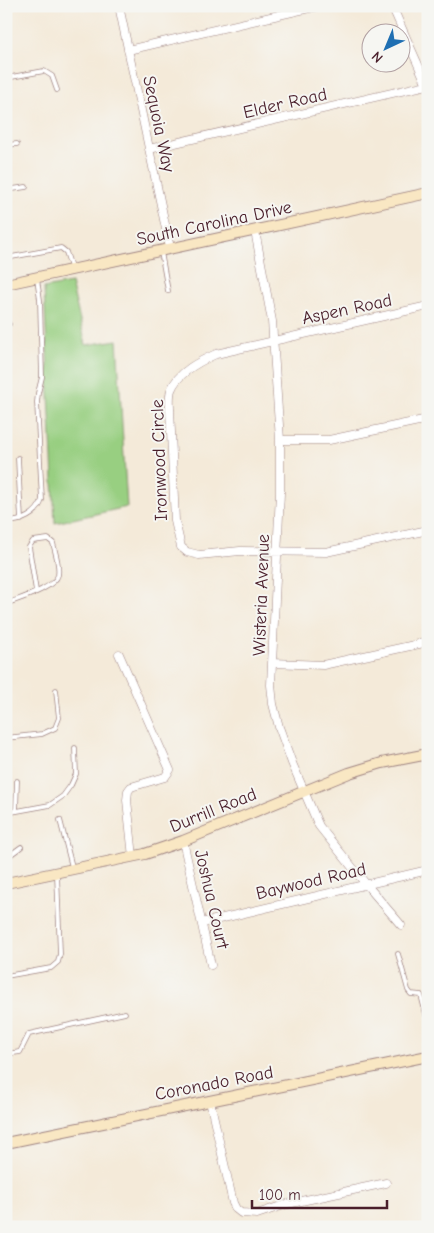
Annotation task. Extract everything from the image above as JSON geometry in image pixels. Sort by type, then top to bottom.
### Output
[{"type":"street","name":"Sequoia Way","points":[[119,6],[149,149],[165,249]]},
{"type":"street","points":[[128,50],[318,6]]},
{"type":"street","points":[[392,6],[427,86]]},
{"type":"street","name":"Elder Road","points":[[149,149],[427,86]]},
{"type":"street","name":"South Carolina Drive","points":[[6,284],[428,193]]},
{"type":"street","name":"Wisteria Avenue","points":[[255,231],[269,302],[280,440],[278,550],[272,685],[275,713],[319,826],[401,925]]},
{"type":"street","name":"Aspen Road","points":[[273,340],[428,306]]},
{"type":"street","name":"Ironwood Circle","points":[[273,340],[216,354],[201,360],[175,383],[170,392],[170,410],[176,521],[181,547],[187,552],[199,555],[278,550]]},
{"type":"street","points":[[280,440],[329,440],[428,419]]},
{"type":"street","points":[[278,550],[298,553],[326,552],[428,530]]},
{"type":"street","points":[[273,663],[323,665],[428,642]]},
{"type":"street","points":[[119,654],[170,770],[165,777],[128,790],[127,800],[133,857]]},
{"type":"street","name":"Durrill Road","points":[[6,883],[133,857],[183,841],[357,771],[382,763],[428,754]]},
{"type":"street","name":"Joshua Court","points":[[183,841],[211,965]]},
{"type":"street","name":"Baywood Road","points":[[202,923],[365,883],[428,870]]},
{"type":"street","name":"Coronado Road","points":[[6,1143],[428,1056]]},
{"type":"street","points":[[210,1100],[233,1203],[241,1213],[257,1214],[288,1204],[386,1183]]},
{"type":"lane","points":[[6,78],[44,71],[52,76],[57,90]]},
{"type":"lane","points":[[6,146],[17,144]]},
{"type":"lane","points":[[6,190],[26,187]]},
{"type":"lane","points":[[6,258],[61,248],[66,252],[72,270]]},
{"type":"lane","points":[[165,249],[168,291]]},
{"type":"lane","points":[[6,522],[20,520],[35,513],[40,507],[42,500],[37,402],[42,376],[40,300],[37,277]]},
{"type":"lane","points":[[18,458],[20,520]]},
{"type":"lane","points":[[6,604],[36,591],[55,581],[58,574],[53,543],[48,538],[33,541],[29,547],[36,591]]},
{"type":"lane","points":[[6,738],[42,734],[54,728],[59,718],[56,690]]},
{"type":"lane","points":[[6,813],[50,805],[63,796],[71,786],[76,774],[75,748]]},
{"type":"lane","points":[[16,811],[18,781]]},
{"type":"lane","points":[[60,820],[73,870]]},
{"type":"lane","points":[[6,858],[21,847]]},
{"type":"lane","points":[[6,976],[50,968],[58,962],[60,954],[56,873]]},
{"type":"lane","points":[[398,954],[408,990],[411,994],[421,995],[428,1022]]},
{"type":"lane","points":[[6,1054],[20,1052],[29,1034],[125,1013]]},
{"type":"green space","points":[[71,283],[86,345],[117,340],[127,507],[55,523],[44,288]]}]
